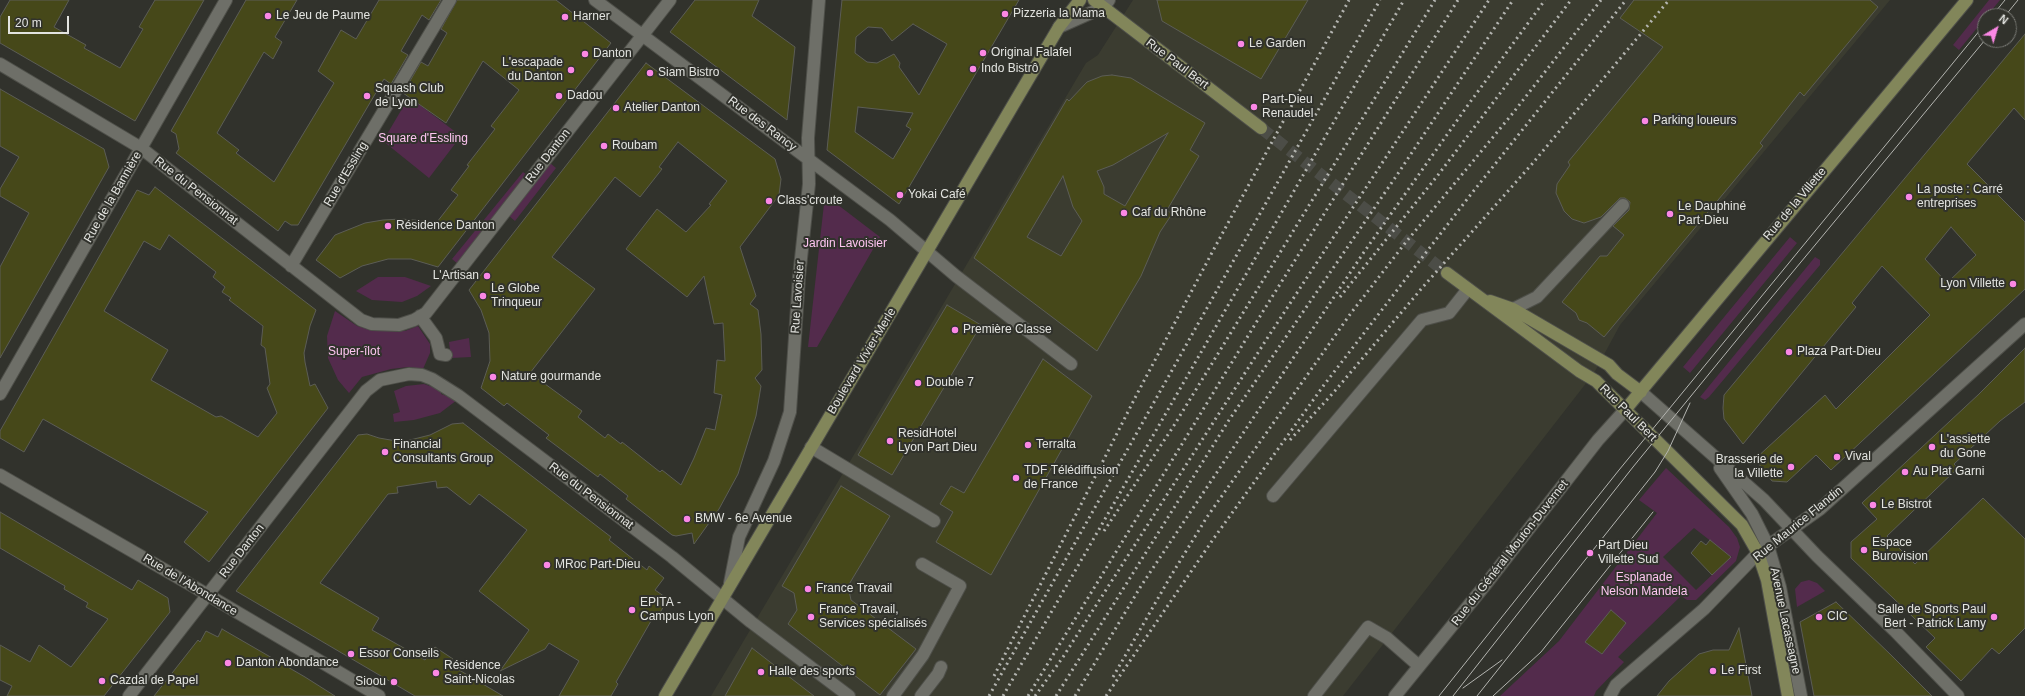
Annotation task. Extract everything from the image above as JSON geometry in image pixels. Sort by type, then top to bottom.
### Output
[{"type":"main road","name":"Boulevard Vivier-Merle","points":[[665,696],[730,583],[1059,27],[1080,0]]},
{"type":"main road","name":"Rue de la Villette","points":[[1625,410],[1967,0]]},
{"type":"main road","name":"Rue Paul Bert","points":[[1102,2],[1261,128]]},
{"type":"main road","name":"Rue Paul Bert","points":[[1447,273],[1579,371],[1596,381],[1742,525],[1763,550]]},
{"type":"main road","name":"Rue Paul Bert","points":[[1473,292],[1513,309],[1609,365],[1617,374],[1641,392]]},
{"type":"main road","name":"Avenue Lacassagne","points":[[1763,550],[1788,696]]},
{"type":"street","name":"Rue de la Bannière","points":[[0,394],[226,0]]},
{"type":"street","name":"Rue d'Essling","points":[[291,266],[450,0]]},
{"type":"street","name":"Rue des Rancy","points":[[596,0],[902,230],[956,276],[1071,364]]},
{"type":"street","name":"Rue Danton","points":[[423,314],[670,0]]},
{"type":"street","name":"Rue Lavoisier","points":[[730,583],[739,537],[774,461],[790,412],[799,277],[809,184],[808,138],[819,0]]},
{"type":"street","points":[[1059,27],[1102,2]]},
{"type":"street","name":"Rue du Pensionnat","points":[[0,64],[141,148],[361,320],[379,324],[398,325],[414,320],[423,314]]},
{"type":"street","points":[[1513,309],[1537,297],[1623,205]]},
{"type":"street","points":[[1273,496],[1422,320],[1449,313],[1473,292]]},
{"type":"street","points":[[423,314],[436,338],[440,354],[446,355]]},
{"type":"street","name":"Rue Maurice Flandin","points":[[1610,696],[1616,685],[1704,608],[1763,550],[1820,509],[2025,324]]},
{"type":"street","name":"Rue du Pensionnat","points":[[354,405],[366,390],[380,380],[409,374],[422,375],[432,379],[459,396],[698,577],[722,598],[849,696]]},
{"type":"street","name":"Rue Paul Bert","points":[[1641,392],[1764,500],[1817,556],[1896,632],[1958,696]]},
{"type":"street","name":"Rue Danton","points":[[129,696],[354,405]]},
{"type":"street","name":"Rue du Général Mouton-Duvernet","points":[[1395,696],[1486,584],[1598,440],[1625,410]]},
{"type":"street","points":[[811,447],[934,521]]},
{"type":"street","name":"Rue Paul Bert","points":[[1710,454],[1752,514],[1763,550]]},
{"type":"street","name":"Rue de l'Abondance","points":[[0,475],[208,595],[378,696]]},
{"type":"street","name":"Avenue Lacassagne","points":[[1763,550],[1779,582],[1801,696]]},
{"type":"street","points":[[894,696],[924,655],[960,586],[922,564]]},
{"type":"street","points":[[1314,696],[1368,627],[1387,638],[1419,666]]},
{"type":"street","points":[[921,696],[941,668]]},
{"type":"shaded area","points":[[1133,0],[1890,0],[1620,325],[1594,373],[1343,696],[711,696],[1086,63],[1098,55]]},
{"type":"green space","points":[[1989,0],[2000,0],[1993,8],[1983,8]]},
{"type":"green space","points":[[1977,15],[1977,28],[1959,50],[1953,45]]},
{"type":"green space","name":"Square d'Essling","points":[[409,97],[461,136],[429,178],[383,141]]},
{"type":"green space","points":[[550,163],[556,168],[515,221],[509,216]]},
{"type":"green space","points":[[523,172],[527,175],[458,264],[452,259]]},
{"type":"green space","name":"Jardin Lavoisier","points":[[825,195],[880,237],[817,347],[808,347]]},
{"type":"green space","points":[[1790,237],[1797,243],[1690,373],[1683,367]]},
{"type":"green space","points":[[1815,257],[1820,260],[1820,265],[1709,397],[1705,400],[1700,397]]},
{"type":"green space","points":[[378,277],[405,277],[431,286],[417,296],[402,302],[372,300],[356,291]]},
{"type":"green space","name":"Super-îlot","points":[[335,311],[357,326],[376,331],[405,331],[418,326],[430,344],[430,353],[423,369],[408,367],[391,369],[362,377],[349,393],[338,380],[328,358],[327,336]]},
{"type":"green space","points":[[469,338],[471,357],[451,358],[449,342]]},
{"type":"green space","points":[[424,384],[441,390],[441,394],[457,400],[440,413],[414,420],[394,422],[393,414],[400,412],[394,391],[406,386]]},
{"type":"green space","name":"Esplanade Nelson Mandela","points":[[1666,468],[1729,527],[1737,538],[1740,547],[1736,561],[1696,600],[1687,600],[1681,596],[1618,657],[1624,662],[1596,691],[1594,696],[1500,696],[1559,641],[1657,513],[1639,500]],"holes":[[[1694,528],[1732,556],[1696,590],[1663,557]]]},
{"type":"green space","points":[[1809,580],[1817,583],[1825,591],[1797,607],[1795,589],[1801,582]]},
{"type":"building","points":[[10,0],[69,0],[54,27],[86,45],[84,48],[120,68],[143,29],[139,27],[155,0],[204,0],[135,121],[0,43],[0,17]]},
{"type":"building","points":[[246,0],[297,0],[275,37],[282,42],[273,59],[264,52],[217,133],[239,150],[236,153],[274,182],[334,83],[318,71],[341,30],[356,39],[379,0],[441,0],[429,20],[422,15],[401,51],[408,55],[391,84],[384,79],[298,225],[291,225],[285,221],[278,231],[176,153],[179,149],[176,134],[171,131]]},
{"type":"building","points":[[457,0],[556,0],[611,43],[438,267],[411,259],[388,259],[362,266],[340,278],[316,260],[335,235],[365,223],[383,220],[401,219],[437,222],[458,195],[451,190],[469,166],[467,165],[495,129],[491,126],[519,90],[483,61],[446,123],[403,93],[421,62],[428,66],[447,33],[441,29]]},
{"type":"building","points":[[695,0],[759,0],[752,16],[795,47],[787,120],[670,32]]},
{"type":"building","points":[[842,0],[1019,0],[899,204],[827,150]],"holes":[[[913,24],[947,44],[919,95],[899,67],[900,63],[894,54],[877,63],[867,62],[855,53],[856,37],[868,27],[882,28],[892,41]],[[858,107],[913,113],[906,126],[911,129],[893,159],[855,132]]]},
{"type":"building","name":"Le Garden","points":[[1157,0],[1308,0],[1261,79],[1162,21]]},
{"type":"building","points":[[1634,0],[1870,0],[1878,7],[1804,96],[1800,92],[1760,143],[1763,146],[1604,337],[1587,323],[1579,320],[1576,313],[1562,302],[1600,256],[1607,256],[1624,235],[1613,226],[1629,210],[1630,202],[1625,198],[1620,198],[1601,217],[1584,223],[1572,219],[1564,211],[1556,193],[1557,184],[1570,165],[1568,162],[1663,47],[1620,18]]},
{"type":"building","points":[[2025,34],[2025,120],[2014,108],[1967,164],[2025,222],[2025,289],[1831,470],[1816,455],[1787,482],[1772,481],[1755,459],[1825,395],[1836,409],[1930,315],[1882,266],[1852,303],[1856,307],[1743,444],[1724,419],[1724,395],[2013,48],[2017,48],[2017,44]],"holes":[[[1951,227],[1976,255],[1947,283],[1925,259]]]},
{"type":"building","points":[[646,63],[775,159],[781,179],[779,195],[740,247],[756,296],[750,304],[758,310],[761,334],[762,370],[755,378],[761,386],[756,416],[738,474],[719,509],[694,544],[692,533],[676,536],[672,535],[626,499],[628,496],[600,474],[598,477],[546,438],[549,435],[507,403],[504,406],[481,388],[490,361],[489,333],[481,310],[469,290]],"holes":[[[678,142],[727,181],[709,204],[711,205],[686,232],[657,209],[626,249],[687,297],[704,276],[714,324],[723,323],[725,361],[717,360],[714,393],[722,395],[715,430],[706,428],[681,485],[662,470],[660,472],[622,442],[621,444],[608,434],[605,438],[578,417],[582,411],[530,373],[595,289],[552,257],[615,177],[640,197],[662,169],[659,167]]]},
{"type":"building","name":"Caf du Rhône","points":[[1112,75],[1131,78],[1205,123],[1190,150],[1199,156],[1167,210],[1172,214],[1160,232],[1141,276],[1097,351],[974,258],[1067,99],[1069,101],[1087,82],[1102,76]],"holes":[[[1168,133],[1125,206],[1104,194],[1104,187],[1097,171],[1113,165]],[[1063,176],[1073,207],[1082,221],[1061,256],[1027,237]]]},
{"type":"building","points":[[0,89],[104,149],[109,167],[0,358],[0,267],[29,213],[0,196],[0,189],[19,157],[0,146]]},
{"type":"building","points":[[155,187],[316,310],[310,326],[304,353],[305,362],[310,386],[315,384],[328,408],[209,562],[184,542],[208,512],[43,419],[24,452],[0,438],[0,431],[137,190],[149,195]],"holes":[[[169,235],[216,272],[213,277],[225,287],[222,292],[231,298],[229,300],[263,326],[261,345],[265,348],[270,384],[267,388],[277,413],[258,437],[221,416],[216,417],[151,380],[168,350],[104,311],[144,241],[160,250]]]},
{"type":"building","points":[[947,305],[981,325],[892,475],[858,455]]},
{"type":"building","points":[[2025,348],[2025,402],[2000,421],[1954,464],[1958,468],[1887,536],[1915,564],[1983,498],[2025,539],[2025,628],[1999,654],[1992,648],[1961,681],[1926,647],[1935,638],[1851,558],[1851,542],[1877,519],[1862,503],[1979,394]]},
{"type":"building","name":"Terralta","points":[[1043,359],[1092,396],[991,575],[936,542],[953,512],[940,504],[951,486],[964,493]]},
{"type":"building","points":[[463,423],[611,537],[609,540],[647,570],[649,566],[664,578],[655,590],[668,599],[658,616],[655,614],[616,682],[618,684],[611,696],[559,696],[579,661],[549,643],[545,649],[500,671],[529,630],[479,591],[527,530],[479,494],[470,505],[447,487],[437,488],[436,481],[397,487],[398,493],[388,494],[320,583],[379,618],[372,630],[425,660],[435,647],[453,659],[449,664],[503,696],[415,696],[236,591],[358,435],[367,434],[379,438],[402,442],[430,435],[452,424]]},
{"type":"building","points":[[841,486],[890,516],[848,586],[851,600],[916,649],[880,695],[788,624],[797,610],[794,593],[782,586]]},
{"type":"building","points":[[0,512],[132,590],[138,580],[168,598],[170,612],[104,696],[7,696],[12,686],[0,680],[0,645],[30,662],[39,645],[71,667],[108,619],[86,607],[88,603],[64,589],[65,586],[0,548]]},
{"type":"building","points":[[1710,540],[1731,557],[1712,575],[1691,553],[1701,541],[1706,545]]},
{"type":"building","points":[[1836,602],[1932,696],[1814,696],[1800,622]]},
{"type":"building","points":[[1611,610],[1626,623],[1602,654],[1585,642]]},
{"type":"building","name":"Le First","points":[[1739,628],[1752,696],[1657,696],[1669,681],[1699,654],[1713,650],[1729,650]]},
{"type":"building","name":"Danton Abondance","points":[[222,629],[335,696],[154,696],[198,640],[200,642],[206,631],[218,637]]},
{"type":"building","name":"Halle des sports","points":[[752,648],[814,696],[725,696]]},
{"type":"tunnel","points":[[1261,128],[1447,273]]},
{"type":"tram line","points":[[1998,8],[2005,0]]},
{"type":"tram line","points":[[2012,8],[2018,0]]},
{"type":"tram line","points":[[1439,696],[1619,470],[1977,34]]},
{"type":"tram line","points":[[1453,696],[1633,467],[1978,48]]},
{"type":"tram line","points":[[1477,696],[1655,472],[1668,451],[1690,403]]},
{"type":"tram line","points":[[1493,696],[1541,652],[1653,512]]},
{"type":"tram line","points":[[1463,688],[1502,660]]},
{"type":"railway","points":[[994,676],[1137,394],[1349,0]]},
{"type":"railway","points":[[989,696],[1380,0]]},
{"type":"railway","points":[[1003,696],[1404,0]]},
{"type":"railway","points":[[1104,531],[1173,427],[1435,0]]},
{"type":"railway","points":[[1028,696],[1262,313],[1458,0]]},
{"type":"railway","points":[[1035,696],[1063,657],[1268,337],[1489,0]]},
{"type":"railway","points":[[1056,696],[1229,420],[1399,172],[1513,0]]},
{"type":"railway","points":[[1075,696],[1141,586],[1364,252],[1468,105],[1545,0]]},
{"type":"railway","points":[[1340,297],[1438,175],[1571,0]]},
{"type":"railway","points":[[1113,677],[1169,579],[1207,517],[1351,313],[1406,242],[1513,113],[1601,0]]},
{"type":"railway","points":[[1106,696],[1214,538],[1324,385],[1468,198],[1626,0]]},
{"type":"railway","points":[[1290,440],[1334,392],[1422,288],[1532,164],[1669,0]]},
{"type":"place","name":"Pizzeria la Mama","points":[[1005,14]]},
{"type":"place","name":"Le Jeu de Paume","points":[[268,16]]},
{"type":"place","name":"Harner","points":[[565,17]]},
{"type":"place","name":"Le Garden","points":[[1241,44]]},
{"type":"place","name":"Original Falafel","points":[[983,53]]},
{"type":"place","name":"Danton","points":[[585,54]]},
{"type":"place","name":"Indo Bistrô","points":[[973,69]]},
{"type":"place","name":"L'escapade du Danton","points":[[571,70]]},
{"type":"place","name":"Siam Bistro","points":[[650,73]]},
{"type":"place","name":"Squash Club de Lyon","points":[[367,96]]},
{"type":"place","name":"Dadou","points":[[559,96]]},
{"type":"place","name":"Part-Dieu Renaudel","points":[[1254,107]]},
{"type":"place","name":"Atelier Danton","points":[[616,108]]},
{"type":"place","name":"Parking loueurs","points":[[1645,121]]},
{"type":"place","name":"Roubam","points":[[604,146]]},
{"type":"place","name":"Yokai Café","points":[[900,195]]},
{"type":"place","name":"La poste : Carré entreprises","points":[[1909,197]]},
{"type":"place","name":"Class'croute","points":[[769,201]]},
{"type":"place","name":"Caf du Rhône","points":[[1124,213]]},
{"type":"place","name":"Le Dauphiné Part-Dieu","points":[[1670,214]]},
{"type":"place","name":"Résidence Danton","points":[[388,226]]},
{"type":"place","name":"L'Artisan","points":[[487,276]]},
{"type":"place","name":"Lyon Villette","points":[[2013,284]]},
{"type":"place","name":"Le Globe Trinqueur","points":[[483,296]]},
{"type":"place","name":"Première Classe","points":[[955,330]]},
{"type":"place","name":"Plaza Part-Dieu","points":[[1789,352]]},
{"type":"place","name":"Nature gourmande","points":[[493,377]]},
{"type":"place","name":"Double 7","points":[[918,383]]},
{"type":"place","name":"ResidHotel Lyon Part Dieu","points":[[890,441]]},
{"type":"place","name":"Terralta","points":[[1028,445]]},
{"type":"place","name":"L'assiette du Gone","points":[[1932,447]]},
{"type":"place","name":"Financial Consultants Group","points":[[385,452]]},
{"type":"place","name":"Vival","points":[[1837,457]]},
{"type":"place","name":"Brasserie de la Villette","points":[[1791,467]]},
{"type":"place","name":"Au Plat Garni","points":[[1905,472]]},
{"type":"place","name":"TDF Télédiffusion de France","points":[[1016,478]]},
{"type":"place","name":"Le Bistrot","points":[[1873,505]]},
{"type":"place","name":"BMW - 6e Avenue","points":[[687,519]]},
{"type":"place","name":"Espace Burovision","points":[[1864,550]]},
{"type":"place","name":"Part Dieu Villette Sud","points":[[1590,553]]},
{"type":"place","name":"MRoc Part-Dieu","points":[[547,565]]},
{"type":"place","name":"France Travail","points":[[808,589]]},
{"type":"place","name":"EPITA - Campus Lyon","points":[[632,610]]},
{"type":"place","name":"France Travail, Services spécialisés","points":[[811,617]]},
{"type":"place","name":"CIC","points":[[1819,617]]},
{"type":"place","name":"Salle de Sports Paul Bert - Patrick Lamy","points":[[1994,617]]},
{"type":"place","name":"Essor Conseils","points":[[351,654]]},
{"type":"place","name":"Danton Abondance","points":[[228,663]]},
{"type":"place","name":"Le First","points":[[1713,671]]},
{"type":"place","name":"Halle des sports","points":[[761,672]]},
{"type":"place","name":"Résidence Saint-Nicolas","points":[[436,673]]},
{"type":"place","name":"Cazdal de Papel","points":[[102,681]]},
{"type":"place","name":"Sioou","points":[[394,682]]}]
